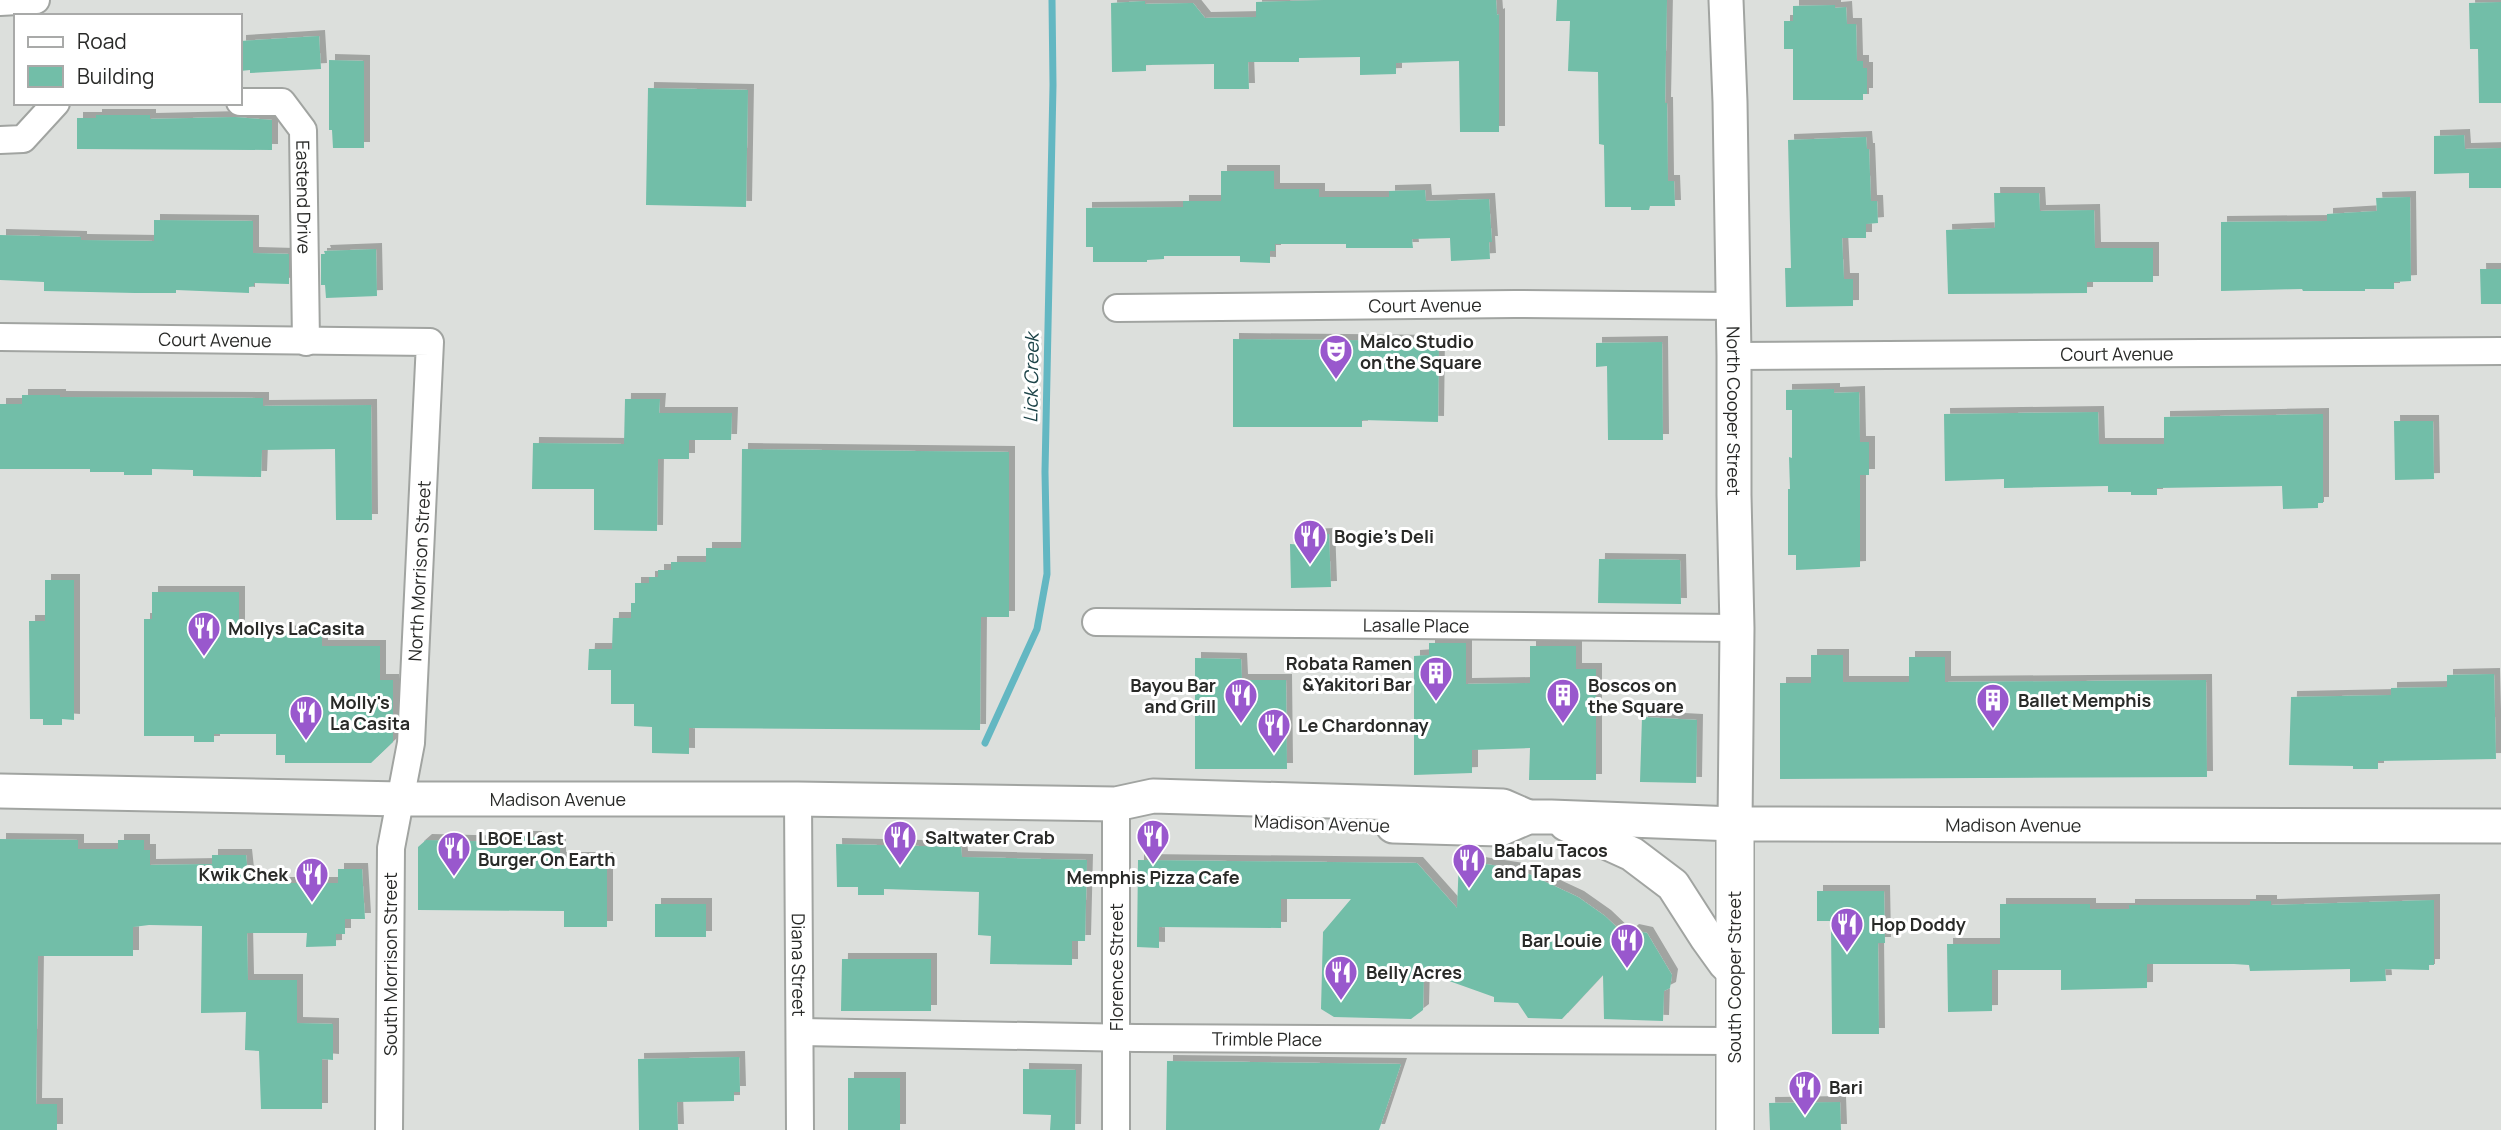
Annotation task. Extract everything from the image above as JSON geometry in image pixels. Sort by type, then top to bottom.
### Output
[{"type":"main road","name":"South Cooper Street","points":[[1735,824],[1735,1130]]},
{"type":"street","points":[[0,2],[36,0]]},
{"type":"street","name":"North Cooper Street","points":[[1726,0],[1730,102],[1737,628],[1735,824]]},
{"type":"street","name":"Eastend Drive","points":[[242,102],[282,102],[303,130],[306,342]]},
{"type":"street","points":[[0,140],[23,139],[55,105]]},
{"type":"street","name":"Court Avenue","points":[[1117,308],[1514,304],[1732,306]]},
{"type":"street","name":"Court Avenue","points":[[0,337],[430,342]]},
{"type":"street","name":"North Morrison Street","points":[[401,799],[411,743],[430,342]]},
{"type":"street","name":"Court Avenue","points":[[1734,356],[2501,351]]},
{"type":"street","name":"Lasalle Place","points":[[1096,621],[1737,628]]},
{"type":"street","name":"Madison Avenue","points":[[0,791],[401,799],[798,799],[1116,804],[1140,815],[1154,817],[1486,829],[1500,829],[1539,817],[1735,824],[2501,826]]},
{"type":"street","name":"South Morrison Street","points":[[389,1130],[391,848],[401,799]]},
{"type":"street","name":"Diana Street","points":[[798,799],[800,1130]]},
{"type":"street","name":"Florence Street","points":[[1116,804],[1116,1130]]},
{"type":"street","points":[[1539,817],[1632,854],[1673,885],[1713,946],[1734,972]]},
{"type":"street","name":"Trimble Place","points":[[801,1032],[1116,1038],[1734,1041]]},
{"type":"building","points":[[1496,0],[1497,15],[1499,14],[1499,132],[1460,132],[1459,61],[1396,63],[1396,74],[1360,75],[1360,57],[1299,58],[1299,62],[1248,62],[1249,89],[1214,89],[1214,64],[1146,65],[1146,71],[1112,72],[1111,3],[1193,3],[1205,18],[1256,17],[1256,2]]},
{"type":"building","points":[[1557,0],[1667,0],[1665,103],[1668,181],[1674,181],[1675,206],[1650,206],[1649,210],[1605,207],[1604,145],[1599,144],[1598,72],[1568,71],[1570,21],[1556,21]]},
{"type":"building","points":[[2501,2],[2501,103],[2479,103],[2478,49],[2470,49],[2469,3]]},
{"type":"building","points":[[1835,5],[1835,8],[1846,7],[1847,24],[1856,24],[1857,61],[1863,61],[1863,68],[1867,68],[1867,94],[1863,94],[1863,100],[1793,100],[1793,49],[1784,49],[1784,21],[1793,21],[1793,6]]},
{"type":"building","points":[[319,36],[321,69],[250,73],[250,70],[242,71],[242,41]]},
{"type":"building","points":[[329,60],[364,61],[364,148],[333,148],[332,130],[329,130]]},
{"type":"building","points":[[648,88],[748,90],[746,207],[646,205]]},
{"type":"building","points":[[96,115],[150,115],[150,119],[235,117],[272,120],[272,150],[77,149],[77,118],[96,118]]},
{"type":"building","points":[[2464,135],[2465,149],[2501,148],[2501,188],[2469,188],[2469,173],[2434,174],[2434,136]]},
{"type":"building","points":[[1866,137],[1871,201],[1877,201],[1878,223],[1866,224],[1866,238],[1842,238],[1844,279],[1853,279],[1853,306],[1786,307],[1785,268],[1791,268],[1788,140]]},
{"type":"building","points":[[1221,171],[1274,171],[1274,189],[1319,189],[1319,197],[1389,197],[1389,191],[1425,190],[1426,201],[1489,199],[1492,242],[1489,242],[1490,259],[1451,261],[1450,238],[1412,239],[1413,248],[1275,244],[1275,251],[1270,251],[1270,263],[1240,262],[1240,256],[1164,256],[1164,259],[1147,262],[1093,262],[1093,247],[1086,247],[1086,208],[1183,207],[1183,201],[1221,201]]},
{"type":"building","points":[[1994,193],[2039,193],[2040,211],[2094,210],[2095,248],[2153,248],[2153,282],[2087,282],[2087,293],[1948,294],[1946,230],[1995,228]]},
{"type":"building","points":[[2410,197],[2411,281],[2394,282],[2394,289],[2365,291],[2221,291],[2221,222],[2327,221],[2327,214],[2377,211],[2376,198]]},
{"type":"building","points":[[154,220],[253,221],[253,253],[289,254],[289,284],[254,283],[254,286],[249,287],[249,293],[176,290],[176,293],[135,293],[44,291],[44,282],[0,280],[0,235],[154,241]]},
{"type":"building","points":[[376,249],[377,296],[326,298],[325,285],[321,285],[321,254],[325,254],[324,251]]},
{"type":"building","points":[[2480,269],[2501,269],[2501,304],[2481,304]]},
{"type":"building","name":"Malco Studio on the Square","points":[[1233,339],[1439,341],[1438,422],[1362,420],[1362,427],[1233,427]]},
{"type":"building","points":[[1662,342],[1663,440],[1608,440],[1607,366],[1596,367],[1596,343]]},
{"type":"building","points":[[1834,389],[1834,393],[1859,392],[1860,442],[1869,442],[1869,475],[1860,475],[1860,567],[1796,570],[1796,555],[1788,555],[1792,410],[1786,410],[1786,390]]},
{"type":"building","points":[[22,395],[263,398],[263,406],[371,405],[372,520],[336,520],[335,449],[262,450],[261,477],[193,476],[193,470],[152,469],[152,475],[124,475],[124,472],[90,472],[90,469],[0,469],[0,404],[22,404]]},
{"type":"building","points":[[625,399],[660,399],[659,413],[732,413],[731,440],[689,440],[689,459],[658,459],[657,531],[594,530],[594,489],[532,489],[533,443],[624,444]]},
{"type":"building","points":[[2098,412],[2099,444],[2164,444],[2164,417],[2323,414],[2323,503],[2318,503],[2318,508],[2283,509],[2282,486],[2157,488],[2157,495],[2131,495],[2131,492],[2108,492],[2108,486],[2004,488],[2004,479],[1945,481],[1944,414]]},
{"type":"building","points":[[2394,421],[2433,421],[2434,479],[2395,480]]},
{"type":"building","points":[[742,449],[1009,452],[1009,617],[981,617],[980,730],[689,728],[689,754],[652,753],[652,727],[634,726],[634,704],[611,704],[611,670],[588,670],[589,649],[612,649],[613,618],[631,618],[631,603],[635,603],[635,583],[649,583],[649,577],[658,577],[658,570],[671,570],[671,562],[706,562],[706,548],[741,548]]},
{"type":"building","name":"Bogie's Deli","points":[[1329,534],[1331,587],[1291,588],[1290,544],[1305,545],[1305,535]]},
{"type":"building","points":[[1599,559],[1680,560],[1681,604],[1598,603]]},
{"type":"building","points":[[45,580],[74,580],[74,720],[62,719],[62,725],[43,725],[43,719],[30,719],[29,621],[45,621]]},
{"type":"building","points":[[152,592],[239,592],[239,631],[322,632],[322,646],[380,646],[380,680],[393,680],[393,742],[371,763],[285,763],[285,755],[276,755],[276,734],[214,734],[214,742],[194,742],[194,736],[144,736],[144,619],[152,619]]},
{"type":"building","points":[[1429,643],[1466,643],[1466,684],[1530,683],[1530,646],[1576,646],[1576,669],[1596,669],[1596,780],[1529,780],[1530,748],[1472,750],[1472,773],[1414,775],[1414,656],[1429,655]]},
{"type":"building","name":"Ballet Memphis","points":[[1811,655],[1843,655],[1843,682],[1909,682],[1909,657],[1945,657],[1945,682],[2206,680],[2207,777],[1780,779],[1780,683],[1811,683]]},
{"type":"building","name":"Bayou Bar and Grill","points":[[1195,658],[1241,659],[1242,680],[1286,680],[1287,769],[1195,769]]},
{"type":"building","points":[[2494,674],[2496,759],[2378,761],[2378,769],[2289,765],[2291,697],[2391,695],[2391,688],[2447,687],[2447,675]]},
{"type":"building","points":[[1642,717],[1697,720],[1696,783],[1640,782]]},
{"type":"building","points":[[514,837],[536,837],[536,841],[560,842],[560,858],[607,858],[607,927],[564,927],[564,911],[418,910],[418,847],[426,840],[514,842]]},
{"type":"building","points":[[0,839],[78,840],[78,849],[118,849],[118,840],[144,840],[144,850],[150,850],[150,865],[212,864],[212,855],[246,855],[249,883],[338,883],[338,869],[362,869],[365,919],[345,919],[345,934],[336,934],[336,946],[306,947],[307,933],[247,933],[248,980],[297,980],[297,1023],[333,1024],[333,1060],[322,1059],[322,1109],[261,1109],[259,1051],[245,1050],[246,1012],[201,1013],[202,926],[149,925],[133,927],[133,956],[38,956],[36,1104],[57,1104],[57,1130],[0,1130]]},
{"type":"building","points":[[836,844],[961,847],[962,857],[1087,860],[1085,941],[1072,941],[1072,965],[990,964],[991,936],[978,935],[979,892],[884,889],[884,895],[858,895],[858,887],[837,887]]},
{"type":"building","points":[[1138,860],[1417,863],[1457,908],[1459,860],[1518,869],[1578,897],[1605,916],[1626,936],[1633,930],[1647,933],[1672,975],[1670,988],[1664,991],[1663,1021],[1604,1019],[1603,975],[1562,1019],[1528,1018],[1518,1003],[1494,1002],[1494,997],[1424,972],[1423,1010],[1411,1019],[1334,1017],[1321,1009],[1323,932],[1351,899],[1281,899],[1281,928],[1159,927],[1159,948],[1137,947]]},
{"type":"building","points":[[1817,891],[1884,891],[1885,943],[1878,943],[1879,1034],[1832,1034],[1831,921],[1817,921]]},
{"type":"building","points":[[2434,900],[2434,965],[2429,965],[2429,970],[2385,969],[2386,981],[2350,982],[2350,969],[2250,971],[2249,965],[2147,964],[2147,988],[2061,990],[2061,970],[1992,970],[1992,1011],[1948,1012],[1947,944],[2000,944],[2000,904],[2090,904],[2090,909],[2129,909],[2129,905],[2250,905],[2250,901],[2271,901],[2271,905]]},
{"type":"building","points":[[655,904],[706,904],[706,937],[655,937]]},
{"type":"building","points":[[842,959],[931,959],[931,1011],[841,1011]]},
{"type":"building","points":[[739,1057],[740,1092],[734,1092],[734,1101],[677,1102],[678,1130],[639,1130],[638,1059]]},
{"type":"building","points":[[1167,1061],[1401,1064],[1379,1130],[1166,1130]]},
{"type":"building","points":[[1023,1069],[1076,1070],[1075,1130],[1050,1130],[1051,1115],[1023,1114]]},
{"type":"building","points":[[848,1078],[900,1078],[900,1130],[848,1130]]},
{"type":"building","name":"Bari","points":[[1840,1102],[1841,1130],[1770,1130],[1769,1103]]},
{"type":"waterway","name":"Lick Creek","points":[[985,743],[1037,629],[1047,574],[1045,472],[1053,85],[1052,0]]},
{"type":"place","name":"Malco Studio on the Square","points":[[1336,381]]},
{"type":"place","name":"Bogie's Deli","points":[[1310,566]]},
{"type":"place","name":"Mollys LaCasita","points":[[204,658]]},
{"type":"place","name":"Robata Ramen &Yakitori Bar","points":[[1436,703]]},
{"type":"place","name":"Bayou Bar and Grill","points":[[1241,725]]},
{"type":"place","name":"Boscos on the Square","points":[[1563,725]]},
{"type":"place","name":"Ballet Memphis","points":[[1993,730]]},
{"type":"place","name":"Molly's La Casita","points":[[306,742]]},
{"type":"place","name":"Le Chardonnay","points":[[1274,755]]},
{"type":"place","name":"Memphis Pizza Cafe","points":[[1153,866]]},
{"type":"place","name":"Saltwater Crab","points":[[900,867]]},
{"type":"place","name":"LBOE Last Burger On Earth","points":[[454,878]]},
{"type":"place","name":"Babalu Tacos and Tapas","points":[[1469,890]]},
{"type":"place","name":"Kwik Chek","points":[[312,904]]},
{"type":"place","name":"Hop Doddy","points":[[1847,954]]},
{"type":"place","name":"Bar Louie","points":[[1627,970]]},
{"type":"place","name":"Belly Acres","points":[[1341,1002]]},
{"type":"place","name":"Bari","points":[[1805,1117]]}]
